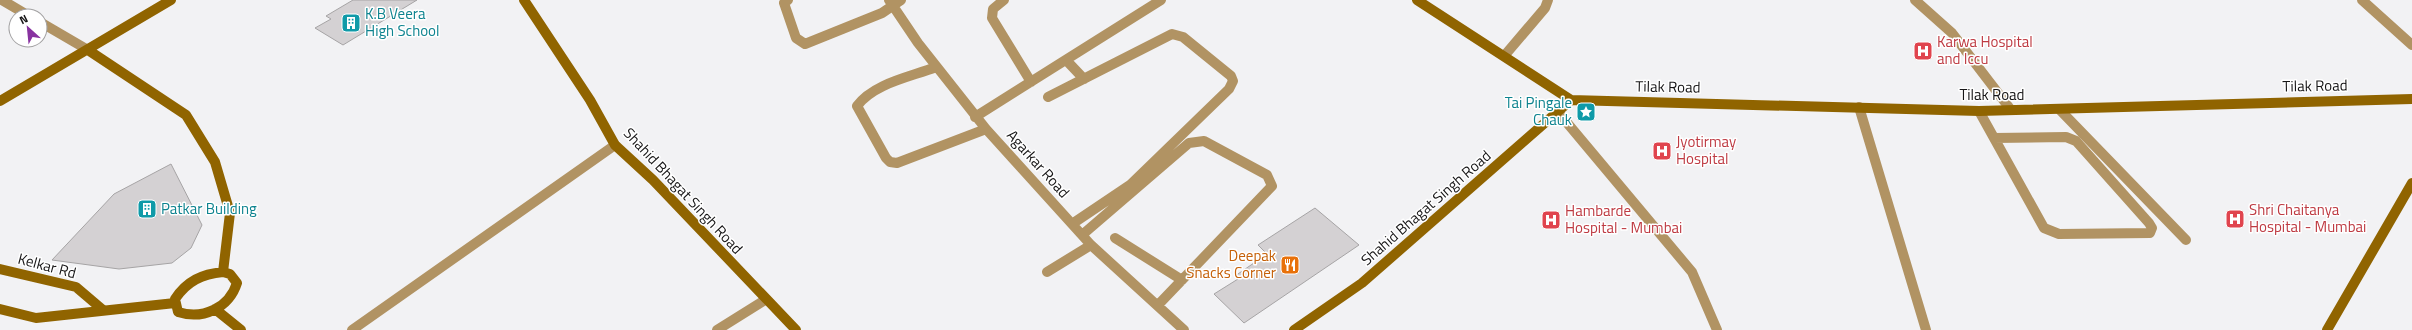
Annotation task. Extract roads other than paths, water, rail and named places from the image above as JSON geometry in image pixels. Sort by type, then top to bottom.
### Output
[{"type":"street","points":[[2,0],[16,8]]},
{"type":"street","points":[[0,101],[171,0]]},
{"type":"street","name":"Shahid Bhagat Singh Road","points":[[524,0],[586,94],[615,145],[654,180],[765,300],[796,330]]},
{"type":"street","points":[[788,0],[784,4],[796,38],[799,42],[806,44],[882,13],[894,2]]},
{"type":"street","points":[[1004,0],[993,9],[992,18],[1031,82]]},
{"type":"street","points":[[975,117],[1162,0]]},
{"type":"street","points":[[1417,0],[1472,38],[1504,55],[1571,100]]},
{"type":"street","points":[[1504,55],[1545,8],[1548,0]]},
{"type":"street","points":[[1915,0],[1952,33],[2011,110]]},
{"type":"street","points":[[2362,0],[2412,45]]},
{"type":"street","name":"Agarkar Road","points":[[894,2],[936,67],[975,117],[1091,245],[1184,330]]},
{"type":"street","points":[[48,27],[88,50],[186,115],[215,162],[230,213],[223,272]]},
{"type":"street","points":[[1048,97],[1172,34],[1184,38],[1231,76],[1233,81],[1230,89],[1130,185],[1072,224]]},
{"type":"street","points":[[1066,60],[1084,79]]},
{"type":"street","points":[[936,67],[859,100],[858,106],[886,158],[890,162],[897,163],[986,129]]},
{"type":"street","name":"Tilak Road","points":[[1571,100],[1859,106],[1979,111],[2060,110],[2412,99]]},
{"type":"street","name":"Shahid Bhagat Singh Road","points":[[1294,330],[1362,283],[1571,100]]},
{"type":"street","points":[[1859,106],[1926,330]]},
{"type":"street","points":[[2060,110],[2186,240]]},
{"type":"street","points":[[1979,111],[1993,138],[2039,221],[2044,228],[2059,234],[2150,233],[2152,228],[2149,223],[2081,145],[2070,138],[1993,138]]},
{"type":"street","points":[[1558,112],[1692,272],[1717,330]]},
{"type":"street","points":[[1082,235],[1189,143],[1204,141],[1267,175],[1272,186],[1158,305]]},
{"type":"street","points":[[352,330],[615,145]]},
{"type":"street","points":[[2112,180],[2126,178]]},
{"type":"street","points":[[2327,330],[2412,182]]},
{"type":"street","points":[[1115,238],[1182,280]]},
{"type":"street","points":[[1047,272],[1091,245]]},
{"type":"street","name":"Kelkar Rd","points":[[0,269],[76,287],[103,310]]},
{"type":"street","points":[[223,272],[234,278],[237,282],[236,289],[232,296],[215,309],[194,316],[184,315],[178,312],[175,303],[179,292],[203,275],[223,272]]},
{"type":"street","points":[[717,330],[765,300]]},
{"type":"street","points":[[0,309],[36,318],[175,303]]},
{"type":"street","points":[[215,309],[241,330]]},
{"type":"place","name":"K.B Veera High School","points":[[351,23]]},
{"type":"place","name":"Karwa Hospital and Iccu","points":[[1923,51]]},
{"type":"place","name":"Tai Pingale Chauk","points":[[1586,112]]},
{"type":"place","name":"Jyotirmay Hospital","points":[[1662,151]]},
{"type":"place","name":"Patkar Building","points":[[147,209]]},
{"type":"place","name":"Shri Chaitanya Hospital - Mumbai","points":[[2235,219]]},
{"type":"place","name":"Hambarde Hospital - Mumbai","points":[[1551,220]]},
{"type":"place","name":"Deepak Snacks Corner","points":[[1290,265]]}]
